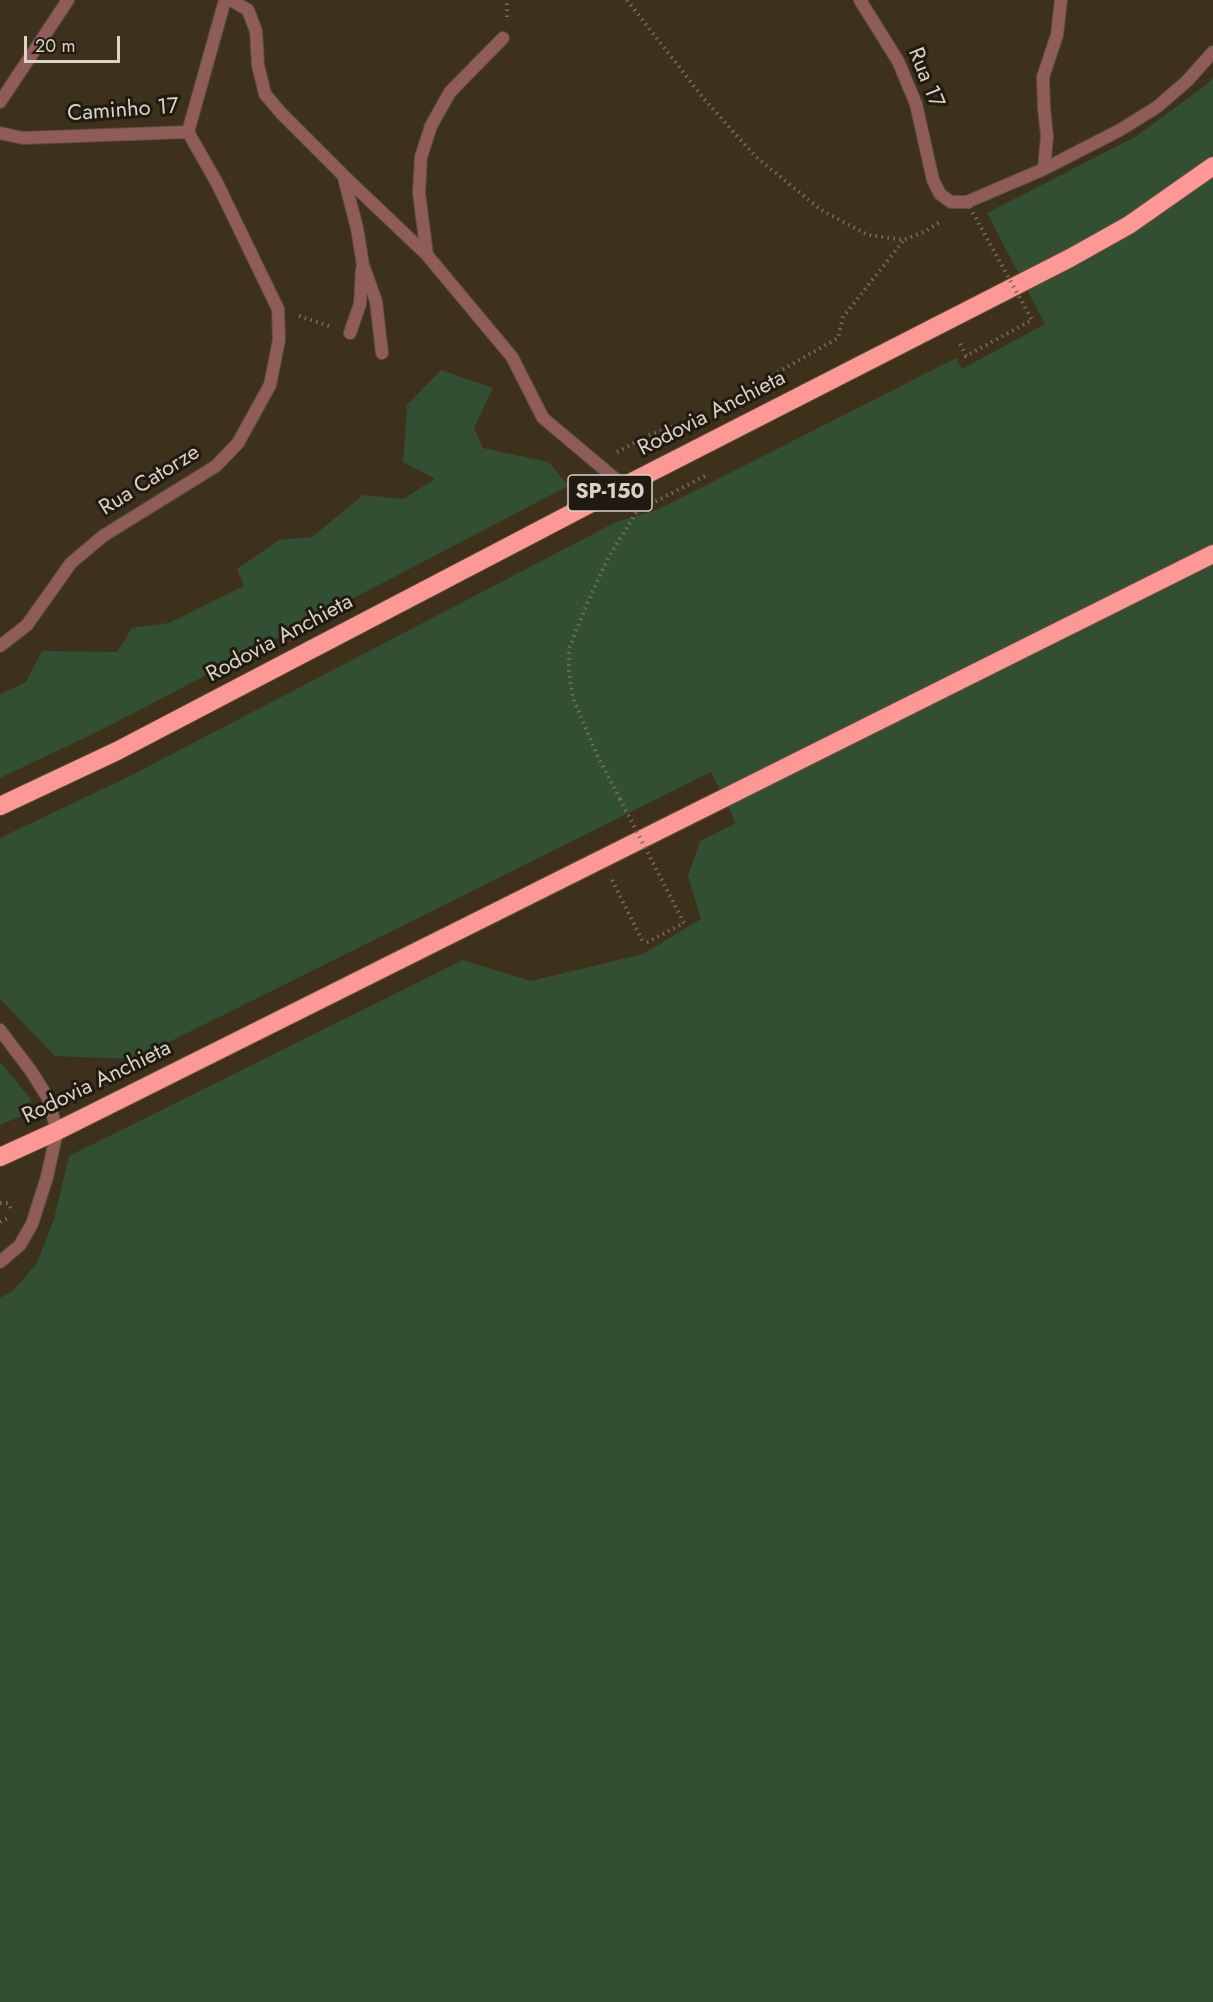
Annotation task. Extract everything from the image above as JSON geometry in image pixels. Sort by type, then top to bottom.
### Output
[{"type":"highway","name":"Rodovia Anchieta","points":[[0,806],[117,751],[624,486],[1070,258],[1130,225],[1213,166]]},
{"type":"highway","name":"Rodovia Anchieta","points":[[0,1157],[57,1131],[1213,554]]},
{"type":"street","points":[[0,102],[68,0]]},
{"type":"street","name":"Caminho 17","points":[[0,133],[23,138],[188,132],[225,0]]},
{"type":"street","points":[[231,0],[248,10],[256,32],[258,65],[264,94],[280,113],[427,255],[512,357],[543,418],[624,486]]},
{"type":"street","name":"Rua 17","points":[[860,0],[898,61],[916,104],[933,180],[940,194],[951,202]]},
{"type":"street","points":[[1044,169],[1047,136],[1043,77],[1056,35],[1060,0]]},
{"type":"street","points":[[427,255],[419,193],[421,157],[431,126],[450,92],[503,38]]},
{"type":"street","points":[[951,202],[967,202],[1044,169],[1120,130],[1157,107],[1187,81],[1213,52]]},
{"type":"street","name":"Rua Catorze","points":[[0,646],[27,625],[71,563],[87,549],[103,536],[216,466],[238,442],[270,385],[279,340],[278,309],[217,183],[188,132]]},
{"type":"street","points":[[344,176],[357,228],[363,265],[376,301],[382,353]]},
{"type":"street","points":[[350,333],[360,304],[363,265]]},
{"type":"street","points":[[0,1030],[32,1071],[48,1098],[57,1131],[47,1178],[32,1224],[20,1245],[0,1262]]},
{"type":"path","points":[[627,0],[704,99],[755,156],[820,210],[868,235],[904,240]]},
{"type":"path","points":[[705,414],[838,338],[843,317],[904,240],[926,231],[942,220],[951,202]]},
{"type":"path","points":[[960,344],[966,356],[1032,320],[967,202]]},
{"type":"path","points":[[278,309],[350,333]]},
{"type":"path","points":[[595,464],[647,436],[694,420]]},
{"type":"path","points":[[601,859],[644,944],[684,924],[597,755],[573,698],[568,671],[569,649],[607,560],[637,511],[710,474]]},
{"type":"path","points":[[0,1203],[8,1203],[12,1211],[8,1218],[0,1222]]},
{"type":"green space","points":[[1213,77],[1213,2002],[0,2002],[0,1298],[14,1290],[37,1263],[54,1219],[69,1156],[463,960],[531,981],[643,954],[701,919],[688,876],[700,841],[736,823],[711,772],[135,1059],[55,1056],[0,999],[0,838],[130,776],[616,522],[657,510],[956,358],[962,369],[1045,324],[987,213],[1135,137],[1206,85]]},
{"type":"green space","points":[[441,370],[493,388],[474,428],[483,448],[549,462],[568,486],[105,728],[0,778],[0,694],[26,682],[42,651],[117,652],[132,628],[169,623],[244,586],[237,569],[279,540],[312,537],[363,495],[403,499],[435,479],[403,462],[407,405]]},
{"type":"green space","points":[[0,1062],[31,1099],[25,1114],[0,1125]]}]
